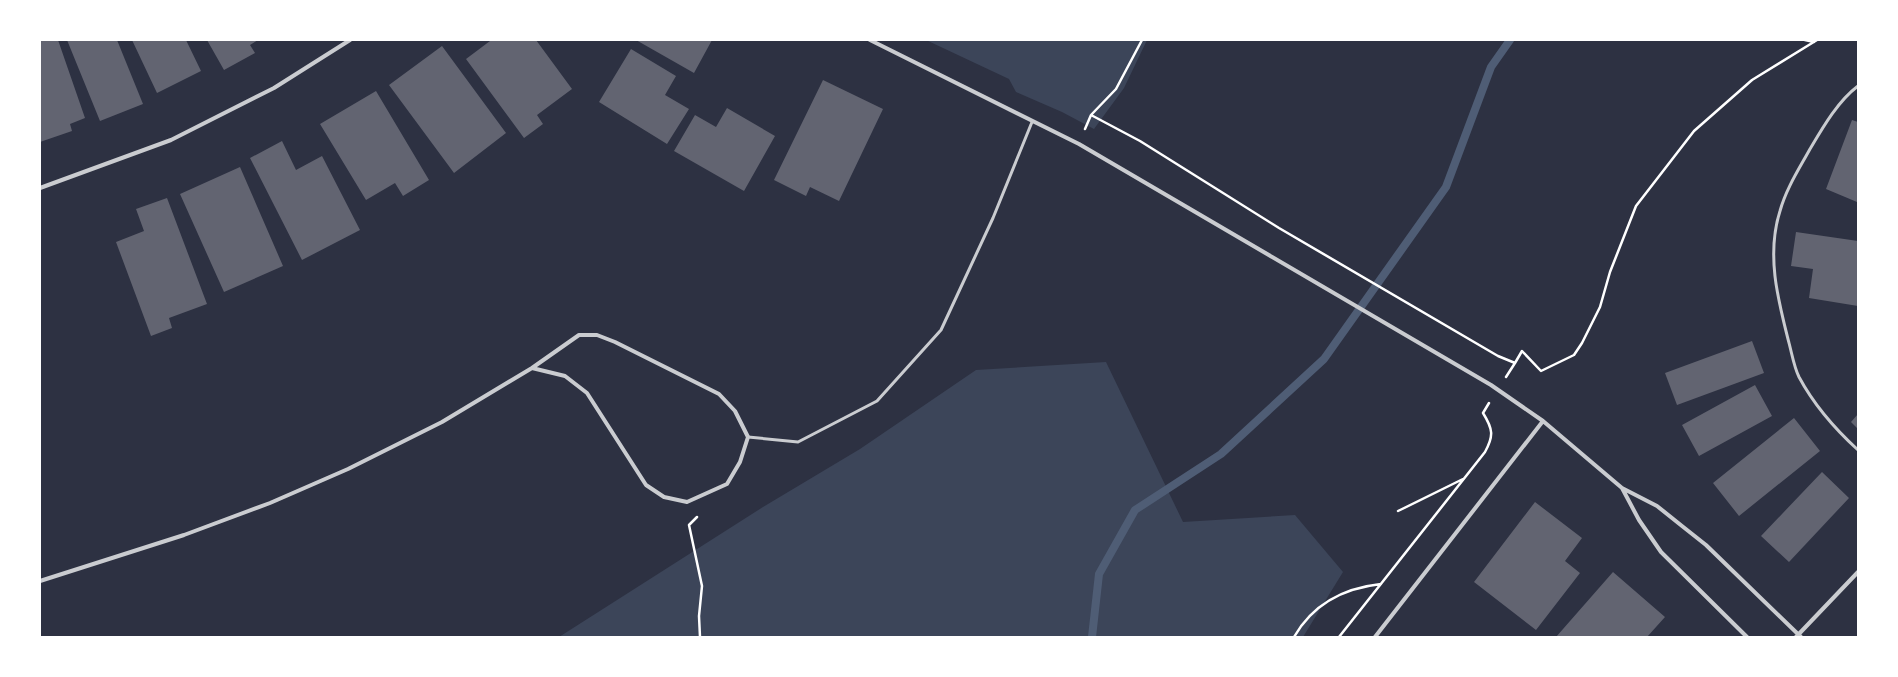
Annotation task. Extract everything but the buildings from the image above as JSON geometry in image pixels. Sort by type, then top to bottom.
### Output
[{"type":"street","points":[[40,188],[171,140],[274,88],[350,40]]},
{"type":"street","points":[[870,40],[1032,122],[1079,144],[1491,385],[1542,421],[1622,488],[1657,506],[1706,545],[1798,636],[1858,572]]},
{"type":"street","points":[[40,581],[184,535],[270,503],[327,478],[442,422],[532,368],[579,335],[597,335],[615,342],[719,394],[735,411],[748,437],[740,462],[727,484],[687,502],[664,497],[646,485],[587,393],[566,376],[532,368]]},
{"type":"street","points":[[1375,637],[1542,421]]},
{"type":"street","points":[[1622,488],[1639,520],[1661,552],[1747,637]]},
{"type":"lane","points":[[1858,86],[1839,105],[1817,137],[1792,180],[1779,212],[1775,242],[1774,272],[1779,304],[1798,376],[1813,400],[1858,450]]},
{"type":"lane","points":[[748,437],[798,442],[877,401],[915,360],[941,330],[993,218],[1032,122]]},
{"type":"path","points":[[1079,144],[1091,115],[1116,89],[1142,40]]},
{"type":"path","points":[[1805,40],[1814,42]]},
{"type":"path","points":[[1515,363],[1522,351],[1541,371],[1574,355],[1600,307],[1610,272],[1636,206],[1694,131],[1752,80],[1817,40]]},
{"type":"path","points":[[1091,115],[1140,141],[1279,228],[1498,356]]},
{"type":"path","points":[[1339,637],[1485,452],[1492,440],[1490,424],[1483,413]]},
{"type":"path","points":[[1398,511],[1465,478]]},
{"type":"path","points":[[700,514],[689,525],[702,586],[699,616],[700,637]]},
{"type":"path","points":[[1294,637],[1299,628],[1317,608],[1338,595],[1361,586],[1381,584]]},
{"type":"shaded area","points":[[926,40],[1147,40],[1124,88],[1094,129],[1062,112],[1016,92],[1009,79]]},
{"type":"shaded area","points":[[1106,362],[1183,522],[1295,515],[1343,572],[1303,637],[559,637],[763,507],[860,449],[976,370]]},
{"type":"waterway","points":[[1092,637],[1099,574],[1135,510],[1221,454],[1324,359],[1446,187],[1491,67],[1510,40]]}]
